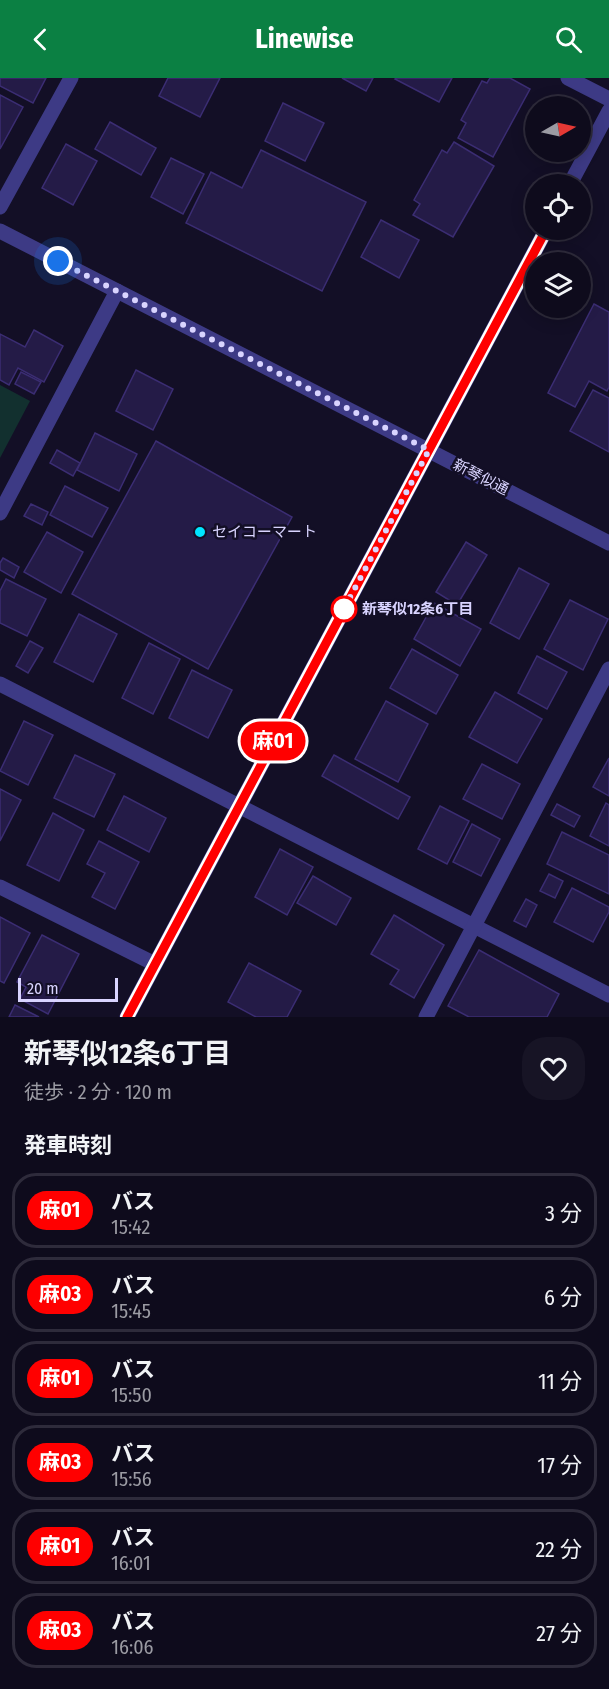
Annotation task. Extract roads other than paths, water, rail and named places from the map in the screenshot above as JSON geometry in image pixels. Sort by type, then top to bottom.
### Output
[{"type":"street","points":[[0,207],[71,78]]},
{"type":"street","points":[[568,78],[609,99]]},
{"type":"street","points":[[576,174],[607,118]]},
{"type":"street","name":"新琴似通","points":[[0,231],[609,543]]},
{"type":"street","points":[[127,1017],[541,240]]},
{"type":"street","points":[[0,513],[117,291]]},
{"type":"street","points":[[426,1017],[609,669]]},
{"type":"street","points":[[0,684],[609,995]]},
{"type":"street","points":[[0,887],[155,964]]},
{"type":"place","name":"セイコーマート","points":[[200,532]]},
{"type":"place","name":"新琴似12条6丁目","points":[[344,609]]}]
